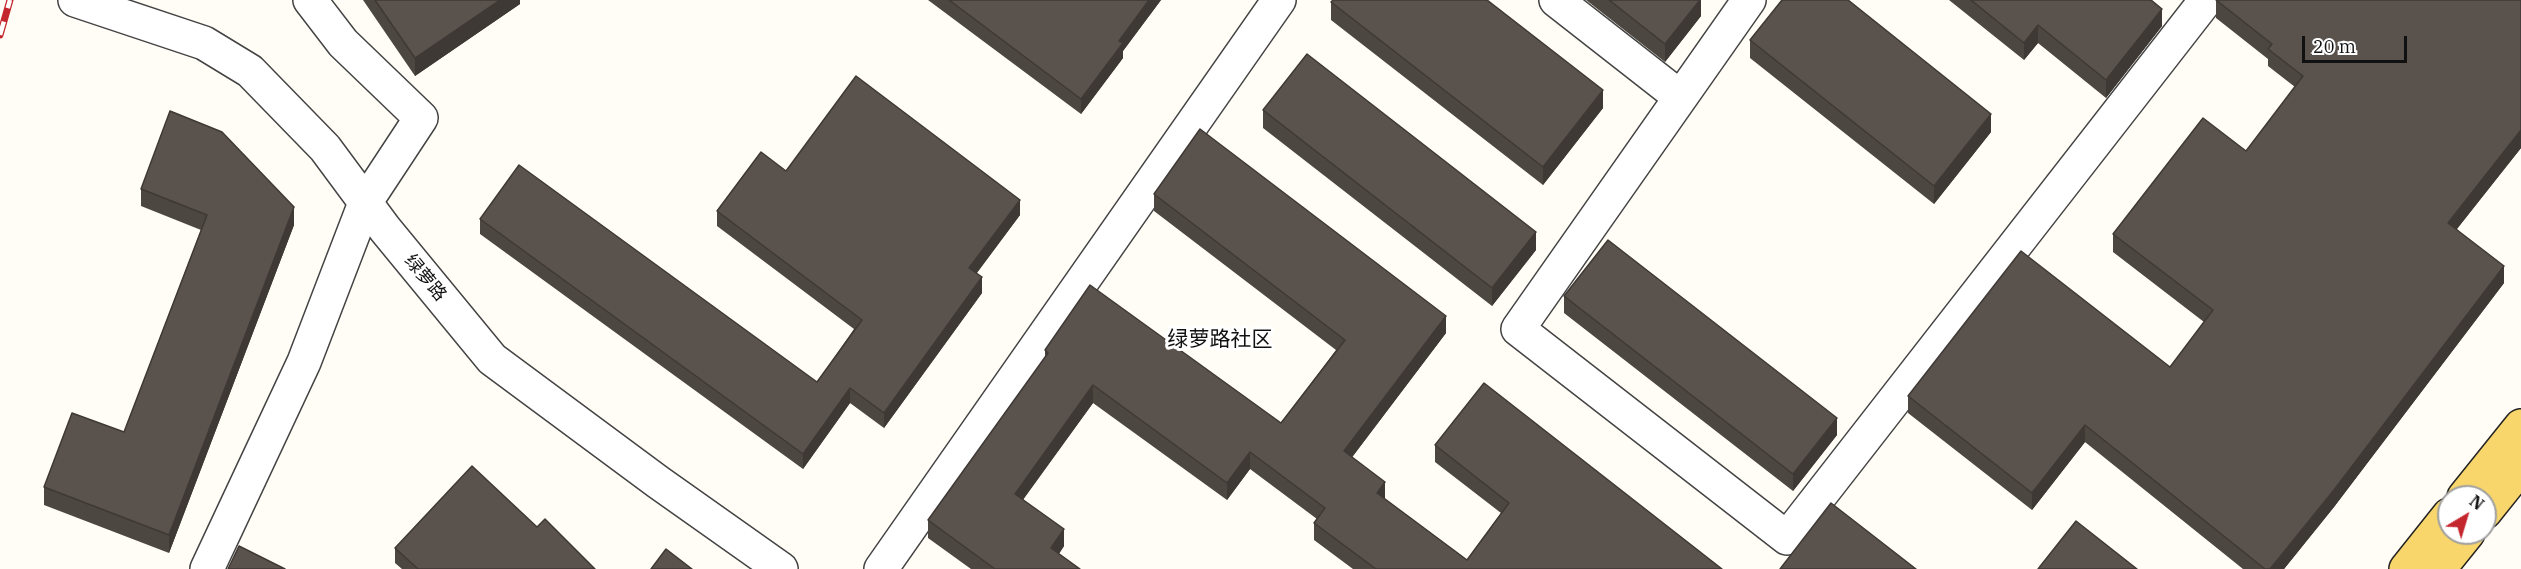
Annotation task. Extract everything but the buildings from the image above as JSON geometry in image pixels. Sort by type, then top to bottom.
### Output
[{"type":"main road","points":[[2474,485],[2521,426]]},
{"type":"main road","points":[[2497,497],[2521,467]]},
{"type":"main road","points":[[2406,569],[2437,530]]},
{"type":"main road","points":[[2439,569],[2458,545]]},
{"type":"street","name":"绿萝路","points":[[75,0],[204,44],[250,71],[325,148],[365,203],[492,359],[658,483],[781,569]]},
{"type":"street","points":[[207,569],[304,362],[365,203],[421,118],[344,43],[310,0]]},
{"type":"street","points":[[881,569],[1279,0]]},
{"type":"street","points":[[1556,0],[1680,97]]},
{"type":"street","points":[[1749,0],[1518,329],[1787,538],[2206,0]]},
{"type":"railway","points":[[0,35],[10,0]]},
{"type":"district","name":"绿萝路社区","points":[[1220,340]]}]
